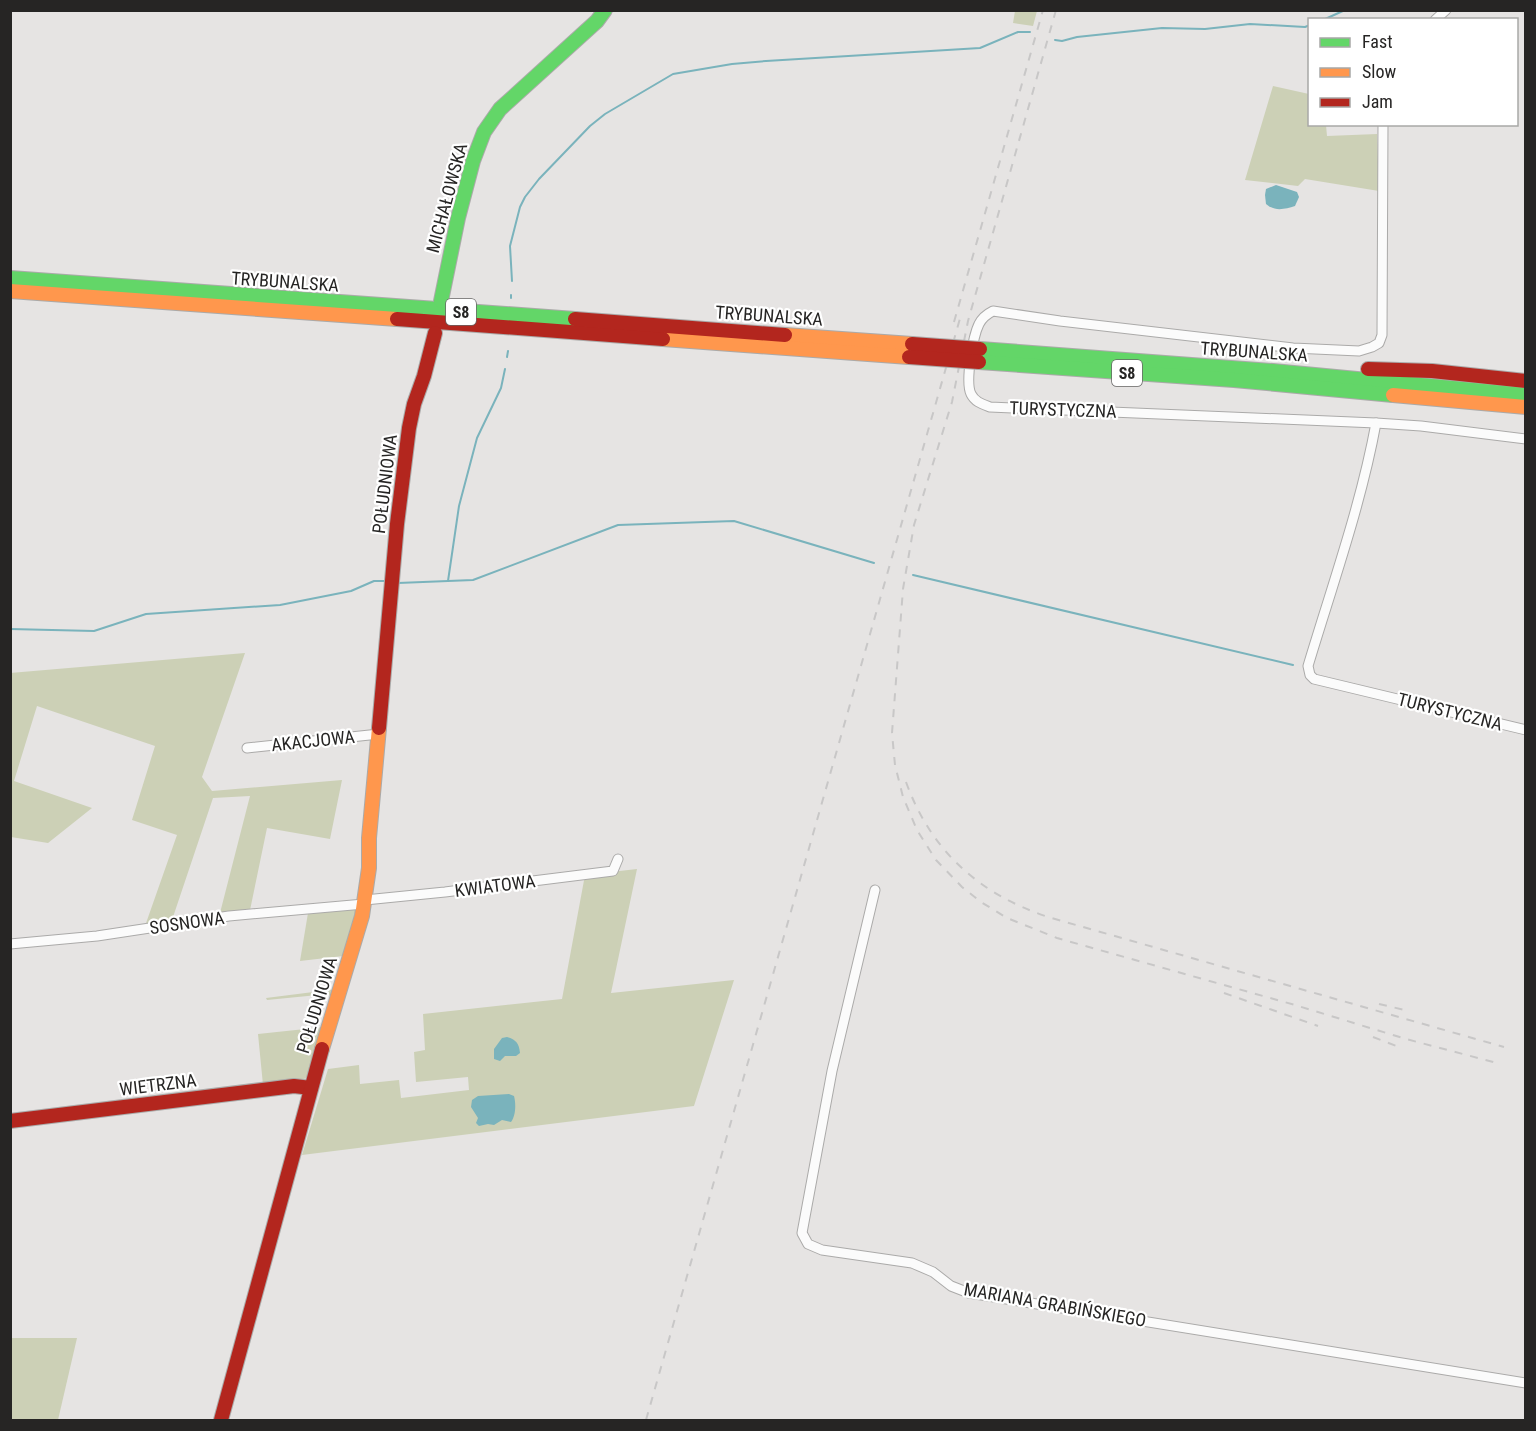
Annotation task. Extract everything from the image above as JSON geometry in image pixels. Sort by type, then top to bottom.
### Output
[{"type":"main road","name":"MICHAŁOWSKA","points":[[441,301],[458,218],[484,132],[500,110],[597,21],[605,10]]},
{"type":"main road","name":"TRYBUNALSKA","points":[[10,278],[910,351]]},
{"type":"main road","name":"TRYBUNALSKA","points":[[10,291],[980,356],[1273,371],[1526,395]]},
{"type":"main road","name":"POŁUDNIOWA","points":[[221,1420],[364,902],[369,868],[369,838],[393,574],[409,428],[435,333]]},
{"type":"main road","name":"TRYBUNALSKA","points":[[980,356],[1526,407]]},
{"type":"main road","points":[[1273,371],[1419,370],[1526,381]]},
{"type":"main road","name":"WIETRZNA","points":[[10,1121],[294,1086],[311,1088]]},
{"type":"street","name":"TURYSTYCZNA","points":[[1383,126],[1382,335],[1379,343],[1372,348],[1359,351],[1293,348],[1060,321],[998,311],[989,313],[978,327],[968,380],[969,389],[975,400],[990,407],[1376,423],[1343,551],[1308,666],[1310,675],[1314,679],[1526,730]]},
{"type":"street","points":[[1376,423],[1526,439]]},
{"type":"street","name":"AKACJOWA","points":[[248,748],[379,734]]},
{"type":"street","name":"KWIATOWA","points":[[364,902],[613,871],[618,859]]},
{"type":"street","name":"MARIANA GRABIŃSKIEGO","points":[[875,890],[832,1071],[802,1233],[808,1244],[822,1250],[912,1263],[933,1272],[951,1286],[969,1293],[1526,1383]]},
{"type":"street","name":"SOSNOWA","points":[[10,944],[108,934],[229,916],[364,902]]},
{"type":"green space","points":[[1015,11],[1037,11],[1033,26],[1013,23]]},
{"type":"green space","points":[[1273,86],[1308,94],[1308,126],[1326,126],[1327,136],[1377,134],[1379,191],[1305,179],[1298,186],[1245,180]]},
{"type":"green space","points":[[245,653],[202,777],[212,791],[342,780],[330,839],[267,828],[249,915],[220,913],[250,796],[213,798],[171,923],[145,926],[177,835],[132,820],[155,746],[37,706],[14,781],[92,808],[48,843],[11,837],[10,673]]},
{"type":"green space","points":[[637,869],[611,993],[734,980],[694,1106],[302,1155],[328,1069],[359,1065],[360,1084],[399,1080],[401,1098],[469,1090],[468,1077],[416,1082],[414,1052],[425,1050],[423,1014],[562,999],[585,875]]},
{"type":"green space","points":[[353,908],[357,911],[343,956],[300,961],[308,913]]},
{"type":"green space","points":[[337,989],[311,1074],[300,1082],[263,1085],[258,1034],[324,1027],[332,998],[328,994],[267,1000],[266,998]]},
{"type":"green space","points":[[11,1338],[77,1338],[58,1420],[11,1420]]},
{"type":"water","points":[[1276,185],[1297,192],[1299,197],[1295,206],[1276,209],[1266,204],[1266,189]]},
{"type":"water","points":[[507,1037],[516,1042],[520,1053],[516,1056],[505,1056],[500,1061],[494,1059],[494,1049],[502,1038]]},
{"type":"water","points":[[509,1094],[514,1096],[515,1102],[515,1113],[511,1122],[502,1120],[494,1125],[479,1126],[476,1123],[478,1118],[471,1107],[472,1100],[478,1096]]},
{"type":"waterway","points":[[1327,18],[1345,10]]},
{"type":"waterway","points":[[1055,40],[1162,28],[1205,29],[1250,24],[1308,26]]},
{"type":"waterway","points":[[512,281],[510,246],[520,207],[525,197],[539,179],[590,126],[605,114],[673,74],[766,61],[980,48],[1018,32],[1030,32]]},
{"type":"waterway","points":[[507,357],[508,351]]},
{"type":"waterway","points":[[448,581],[459,506],[477,438],[501,388],[505,369]]},
{"type":"waterway","points":[[398,583],[473,580],[618,525],[734,521],[874,563]]},
{"type":"waterway","points":[[913,575],[1293,665]]},
{"type":"waterway","points":[[10,629],[94,631],[146,614],[280,605],[351,591],[374,581],[386,581]]},
{"type":"railway","points":[[954,322],[1043,10]]},
{"type":"railway","points":[[1056,10],[968,321],[952,402],[914,525],[903,589],[892,733],[895,765],[903,797],[917,830],[936,860],[962,887],[1007,918],[1057,938],[1497,1063]]},
{"type":"railway","points":[[646,1420],[961,315]]},
{"type":"railway","points":[[906,782],[916,807],[929,829],[960,867],[1000,896],[1023,907],[1048,917],[1504,1047]]},
{"type":"railway","points":[[1224,993],[1318,1026]]},
{"type":"railway","points":[[1379,1004],[1409,1011]]},
{"type":"railway","points":[[1373,1037],[1399,1047]]},
{"type":"traffic: fast","points":[[441,301],[458,218],[473,161],[484,132],[500,109],[597,21],[605,10]]},
{"type":"traffic: fast","points":[[10,278],[575,319]]},
{"type":"traffic: fast","points":[[980,349],[1273,371],[1526,395]]},
{"type":"traffic: fast","points":[[979,362],[1234,380],[1393,395]]},
{"type":"traffic: slow","points":[[10,291],[397,319]]},
{"type":"traffic: slow","points":[[785,335],[912,344]]},
{"type":"traffic: slow","points":[[663,339],[909,357]]},
{"type":"traffic: slow","points":[[1393,395],[1526,407]]},
{"type":"traffic: slow","points":[[322,1049],[362,916],[369,868],[369,838],[379,728]]},
{"type":"traffic: jam","points":[[397,319],[663,339]]},
{"type":"traffic: jam","points":[[575,319],[785,335]]},
{"type":"traffic: jam","points":[[379,728],[397,524],[409,428],[435,333]]},
{"type":"traffic: jam","points":[[912,344],[980,349]]},
{"type":"traffic: jam","points":[[909,357],[979,362]]},
{"type":"traffic: jam","points":[[1368,369],[1432,371],[1526,381]]},
{"type":"traffic: jam","points":[[221,1420],[322,1049]]},
{"type":"traffic: jam","points":[[10,1121],[294,1086],[311,1088]]}]
